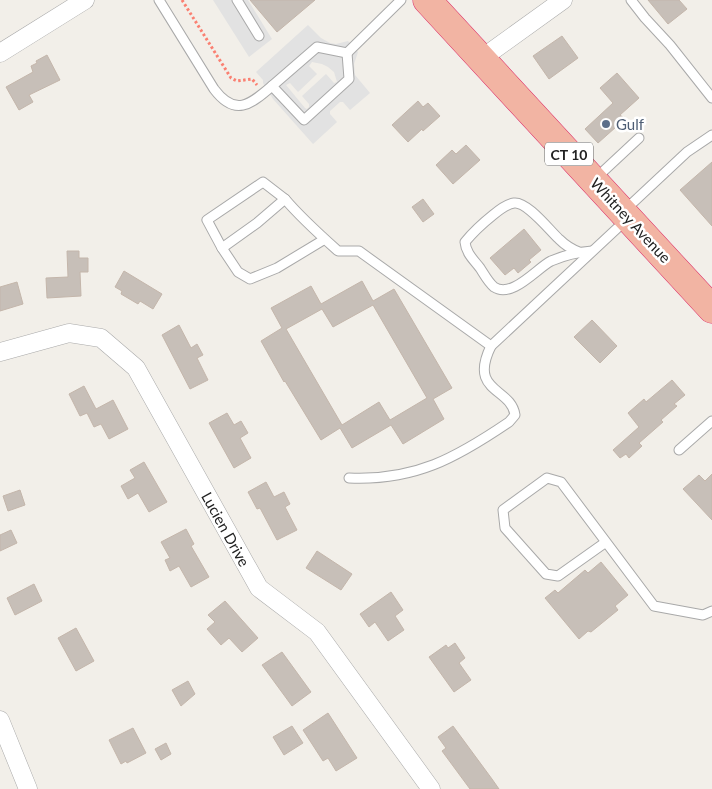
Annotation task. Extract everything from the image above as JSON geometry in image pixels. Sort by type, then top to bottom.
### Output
[{"type":"highway","name":"Whitney Avenue","points":[[427,0],[712,309]]},
{"type":"street","points":[[481,59],[563,0]]},
{"type":"street","points":[[0,53],[78,2]]},
{"type":"street","name":"Lucien Drive","points":[[0,352],[69,332],[101,338],[136,368],[259,588],[317,632],[430,789]]},
{"type":"street","points":[[0,720],[28,789]]},
{"type":"lane","points":[[159,0],[222,100],[231,104],[247,104],[254,101],[317,47],[346,53]]},
{"type":"lane","points":[[237,0],[259,36]]},
{"type":"lane","points":[[346,53],[401,0]]},
{"type":"lane","points":[[631,0],[680,56],[712,98]]},
{"type":"lane","points":[[272,86],[304,120],[349,79],[346,53]]},
{"type":"lane","points":[[349,478],[393,477],[428,468],[460,453],[509,422],[515,415],[514,408],[487,382],[483,368],[491,346],[592,251],[687,152],[712,136]]},
{"type":"lane","points":[[594,180],[638,138]]},
{"type":"lane","points":[[325,239],[276,268],[250,280],[238,272],[206,220],[263,182],[285,199],[302,218],[325,239],[338,251],[359,251],[491,346]]},
{"type":"lane","points":[[222,248],[257,223],[285,199]]},
{"type":"lane","points":[[579,252],[560,240],[528,210],[520,204],[514,203],[500,210],[465,242],[466,249],[487,279],[494,286],[501,289],[514,286],[533,276],[548,263],[579,252],[592,251]]},
{"type":"lane","points":[[679,450],[712,421]]},
{"type":"lane","points":[[606,542],[558,576],[546,574],[505,528],[503,510],[547,478],[561,482],[606,542],[654,606],[703,615],[712,612]]},
{"type":"path","points":[[182,0],[231,78],[237,81],[252,79],[264,93]]},
{"type":"shaded area","points":[[213,0],[248,0],[272,39],[249,57]]},
{"type":"shaded area","points":[[308,25],[321,38],[330,43],[336,44],[348,41],[358,52],[354,64],[355,75],[370,93],[350,110],[343,102],[340,102],[330,111],[330,114],[337,122],[313,144],[273,99],[263,80],[256,72]],"holes":[[[312,62],[322,64],[334,72],[337,82],[334,83],[326,74],[302,96],[309,104],[307,109],[286,85],[290,83],[298,92],[317,74],[309,66]]]},
{"type":"building","points":[[250,0],[315,0],[277,32]]},
{"type":"building","points":[[648,0],[679,0],[687,9],[668,24]]},
{"type":"building","points":[[562,36],[578,58],[549,79],[533,56]]},
{"type":"building","points":[[47,55],[60,80],[29,95],[33,102],[19,110],[6,87],[33,72],[31,66]]},
{"type":"building","points":[[617,73],[639,98],[620,115],[625,119],[598,143],[585,129],[613,103],[600,88]]},
{"type":"building","points":[[418,101],[423,107],[428,103],[440,116],[408,142],[392,125]]},
{"type":"building","points":[[466,145],[480,160],[453,184],[436,165],[452,150],[456,154]]},
{"type":"building","points":[[712,162],[712,226],[680,190]]},
{"type":"building","points":[[423,199],[434,214],[423,222],[412,207]]},
{"type":"building","points":[[524,229],[541,250],[518,273],[514,268],[505,275],[490,258]]},
{"type":"building","points":[[67,251],[79,251],[79,258],[88,258],[88,272],[80,272],[81,296],[47,298],[46,278],[68,277]]},
{"type":"building","points":[[124,271],[162,294],[153,309],[140,301],[138,304],[121,294],[122,291],[115,287]]},
{"type":"building","points":[[362,281],[373,301],[394,289],[452,388],[433,399],[444,419],[403,444],[391,425],[352,448],[340,428],[321,440],[284,382],[261,341],[282,328],[271,308],[311,286],[321,304]],"holes":[[[373,305],[427,398],[390,420],[379,402],[342,425],[286,329],[322,309],[333,327]]]},
{"type":"building","points":[[17,282],[23,304],[0,311],[0,287]]},
{"type":"building","points":[[592,320],[617,346],[600,363],[574,337]]},
{"type":"building","points":[[179,325],[191,348],[197,344],[203,355],[197,358],[208,380],[190,389],[162,335]]},
{"type":"building","points":[[672,380],[685,395],[674,404],[677,406],[661,420],[663,422],[639,443],[642,446],[629,458],[626,454],[620,458],[613,450],[639,427],[628,413],[644,399],[646,402]]},
{"type":"building","points":[[84,386],[96,409],[113,400],[128,429],[109,439],[101,424],[94,427],[87,413],[80,416],[69,394]]},
{"type":"building","points":[[227,413],[234,425],[241,421],[248,433],[240,438],[251,458],[234,468],[209,423]]},
{"type":"building","points":[[144,462],[167,502],[149,512],[138,493],[128,499],[121,486],[135,478],[130,470]]},
{"type":"building","points":[[712,474],[712,520],[683,489],[699,475],[705,481]]},
{"type":"building","points":[[266,482],[274,497],[284,492],[290,504],[285,507],[297,530],[277,540],[260,508],[257,509],[248,492]]},
{"type":"building","points":[[20,490],[25,505],[8,511],[3,496]]},
{"type":"building","points":[[186,529],[194,544],[191,546],[209,577],[191,587],[179,566],[170,571],[165,560],[170,558],[161,542]]},
{"type":"building","points":[[11,530],[17,543],[0,551],[0,535]]},
{"type":"building","points":[[317,551],[352,574],[341,590],[306,568]]},
{"type":"building","points":[[601,562],[628,595],[615,606],[618,610],[591,632],[588,631],[579,639],[545,598],[555,590],[558,593],[585,570],[588,573]]},
{"type":"building","points":[[34,584],[42,601],[15,615],[7,598]]},
{"type":"building","points":[[391,592],[403,610],[395,616],[404,630],[388,641],[375,622],[369,627],[360,614]]},
{"type":"building","points":[[225,601],[258,638],[242,652],[229,638],[221,645],[207,629],[215,622],[208,615]]},
{"type":"building","points":[[76,628],[94,661],[76,671],[58,638]]},
{"type":"building","points":[[455,643],[465,658],[459,663],[471,680],[454,692],[429,657],[446,645],[448,648]]},
{"type":"building","points":[[282,652],[311,692],[292,706],[262,665]]},
{"type":"building","points":[[188,681],[195,694],[181,706],[172,690]]},
{"type":"building","points":[[328,713],[357,758],[336,771],[328,758],[323,761],[303,730]]},
{"type":"building","points":[[292,726],[303,743],[284,755],[273,737]]},
{"type":"building","points":[[453,726],[499,789],[470,789],[442,751],[446,748],[438,737]]},
{"type":"building","points":[[133,728],[146,753],[127,763],[126,761],[121,764],[109,740]]},
{"type":"building","points":[[166,743],[171,754],[161,760],[155,749]]},
{"type":"place","name":"Gulf","points":[[606,124]]}]
